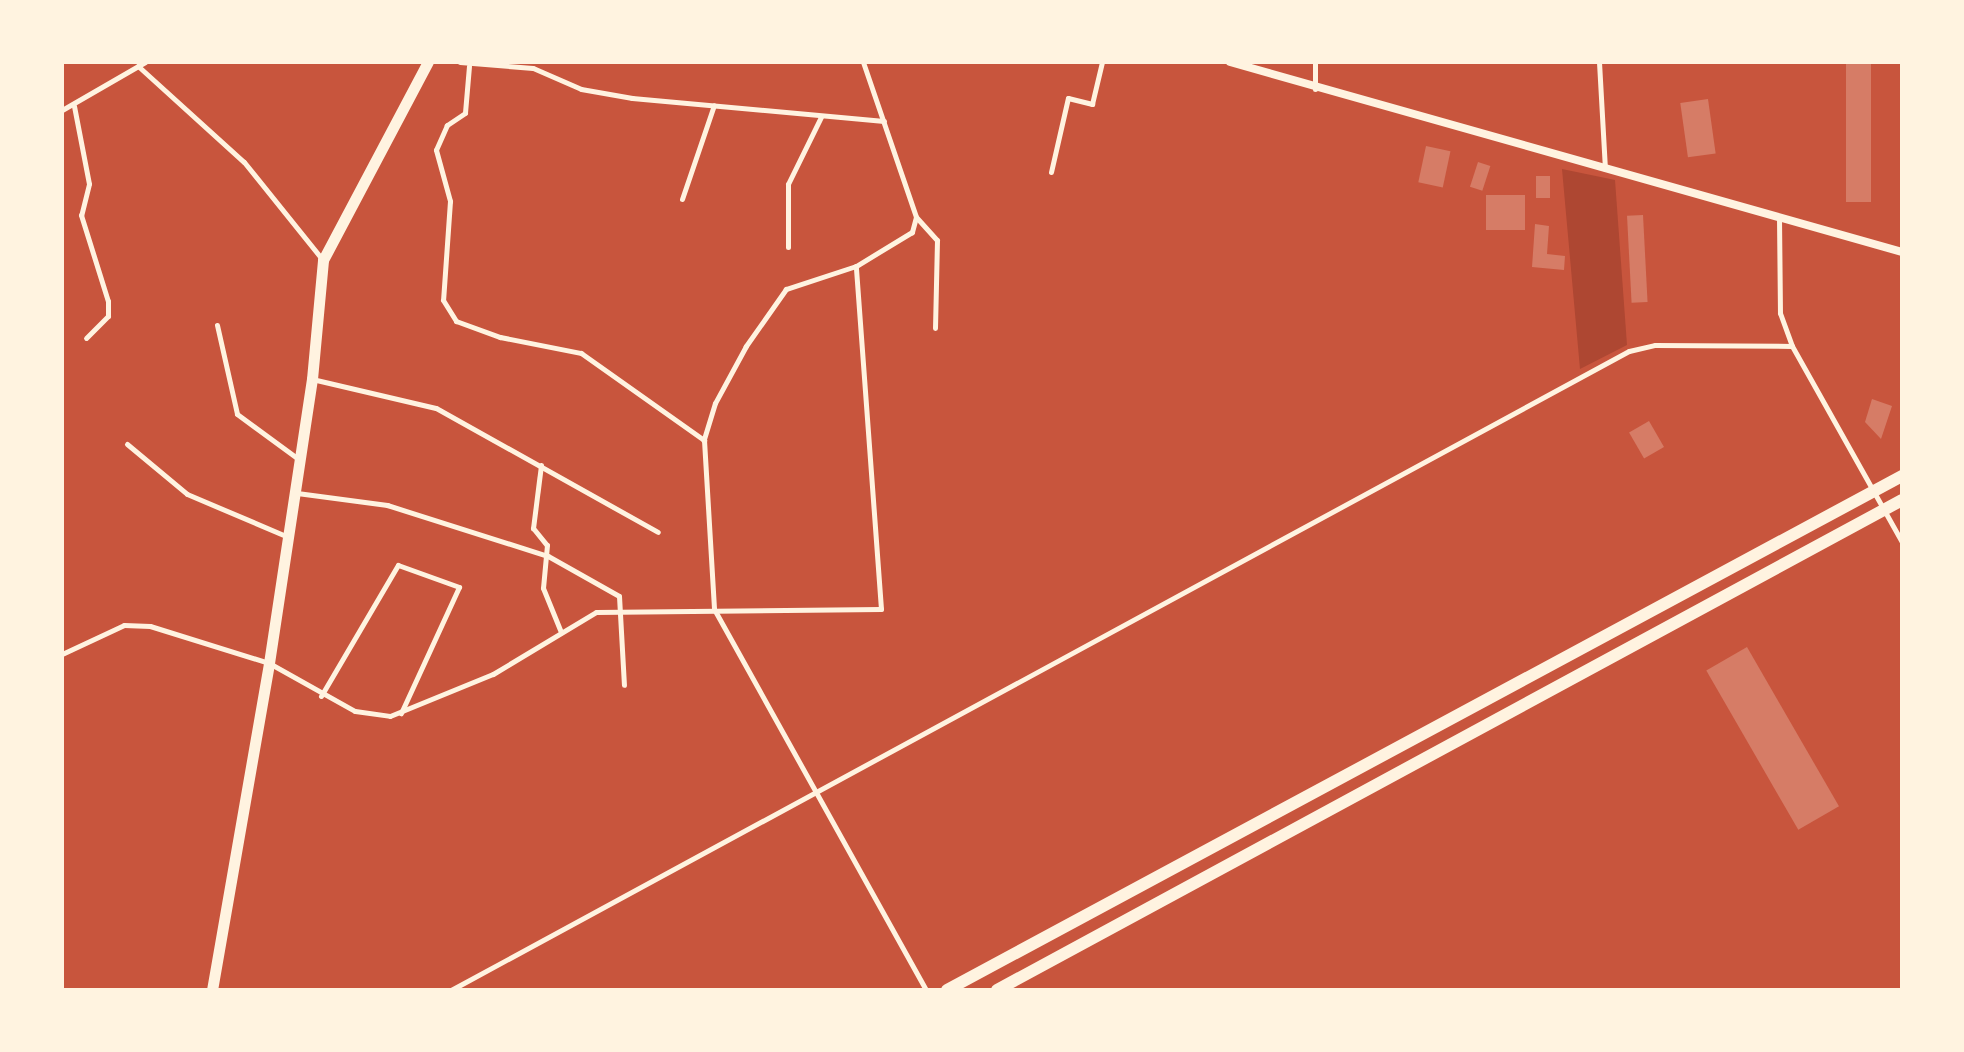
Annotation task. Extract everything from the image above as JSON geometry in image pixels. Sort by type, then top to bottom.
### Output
[{"type":"main road","points":[[947,990],[1902,476]]},
{"type":"main road","points":[[997,990],[1902,500]]},
{"type":"street","points":[[212,990],[269,663],[297,458],[312,379],[323,260],[428,62]]},
{"type":"street","points":[[1230,62],[1315,90],[1779,214],[1902,252]]},
{"type":"lane","points":[[62,110],[74,106],[145,62]]},
{"type":"lane","points":[[460,62],[469,66],[534,65],[581,89],[821,117],[884,121]]},
{"type":"lane","points":[[863,62],[916,217],[937,240],[935,328]]},
{"type":"lane","points":[[1051,172],[1068,98],[1092,104],[1102,62]]},
{"type":"lane","points":[[1315,62],[1315,90]]},
{"type":"lane","points":[[1599,62],[1605,169]]},
{"type":"lane","points":[[138,66],[244,162],[323,260]]},
{"type":"lane","points":[[469,66],[465,113],[447,125],[436,150],[450,201],[443,300],[456,321],[500,337],[581,353],[704,440]]},
{"type":"lane","points":[[682,199],[714,105]]},
{"type":"lane","points":[[74,106],[89,184],[81,215],[108,301],[102,325],[86,338]]},
{"type":"lane","points":[[788,247],[788,184],[821,117]]},
{"type":"lane","points":[[1779,214],[1780,313],[1792,346],[1902,542]]},
{"type":"lane","points":[[916,217],[912,232],[856,266],[786,289],[746,346],[715,403],[704,440],[714,609],[815,796],[926,990]]},
{"type":"lane","points":[[62,654],[135,624],[269,663],[321,696],[355,711],[401,714],[493,674],[596,612],[881,609],[856,266]]},
{"type":"lane","points":[[217,325],[237,414],[297,458]]},
{"type":"lane","points":[[451,990],[815,796],[1629,351],[1655,345],[1792,346]]},
{"type":"lane","points":[[312,379],[436,408],[658,532]]},
{"type":"lane","points":[[127,444],[187,494],[286,536]]},
{"type":"lane","points":[[541,465],[533,528],[547,545],[543,588],[561,632]]},
{"type":"lane","points":[[293,492],[387,505],[548,556],[619,596],[617,612],[624,685]]},
{"type":"lane","points":[[321,696],[398,565],[459,587],[401,714]]},
{"type":"shaded area","points":[[1562,169],[1615,180],[1627,345],[1580,369]]},
{"type":"building","points":[[1846,62],[1871,62],[1871,202],[1846,202]]},
{"type":"building","points":[[1708,99],[1716,153],[1688,157],[1680,103]]},
{"type":"building","points":[[1426,146],[1450,151],[1443,187],[1418,182]]},
{"type":"building","points":[[1478,162],[1490,166],[1482,191],[1470,187]]},
{"type":"building","points":[[1536,176],[1550,176],[1550,198],[1536,198]]},
{"type":"building","points":[[1486,195],[1525,195],[1525,230],[1486,230]]},
{"type":"building","points":[[1643,215],[1648,302],[1632,303],[1627,216]]},
{"type":"building","points":[[1535,224],[1549,226],[1547,254],[1565,256],[1564,270],[1532,267]]},
{"type":"building","points":[[1872,399],[1892,406],[1881,439],[1865,422]]},
{"type":"building","points":[[1649,421],[1664,447],[1644,458],[1629,432]]},
{"type":"building","points":[[1747,647],[1839,806],[1798,830],[1706,670]]}]
